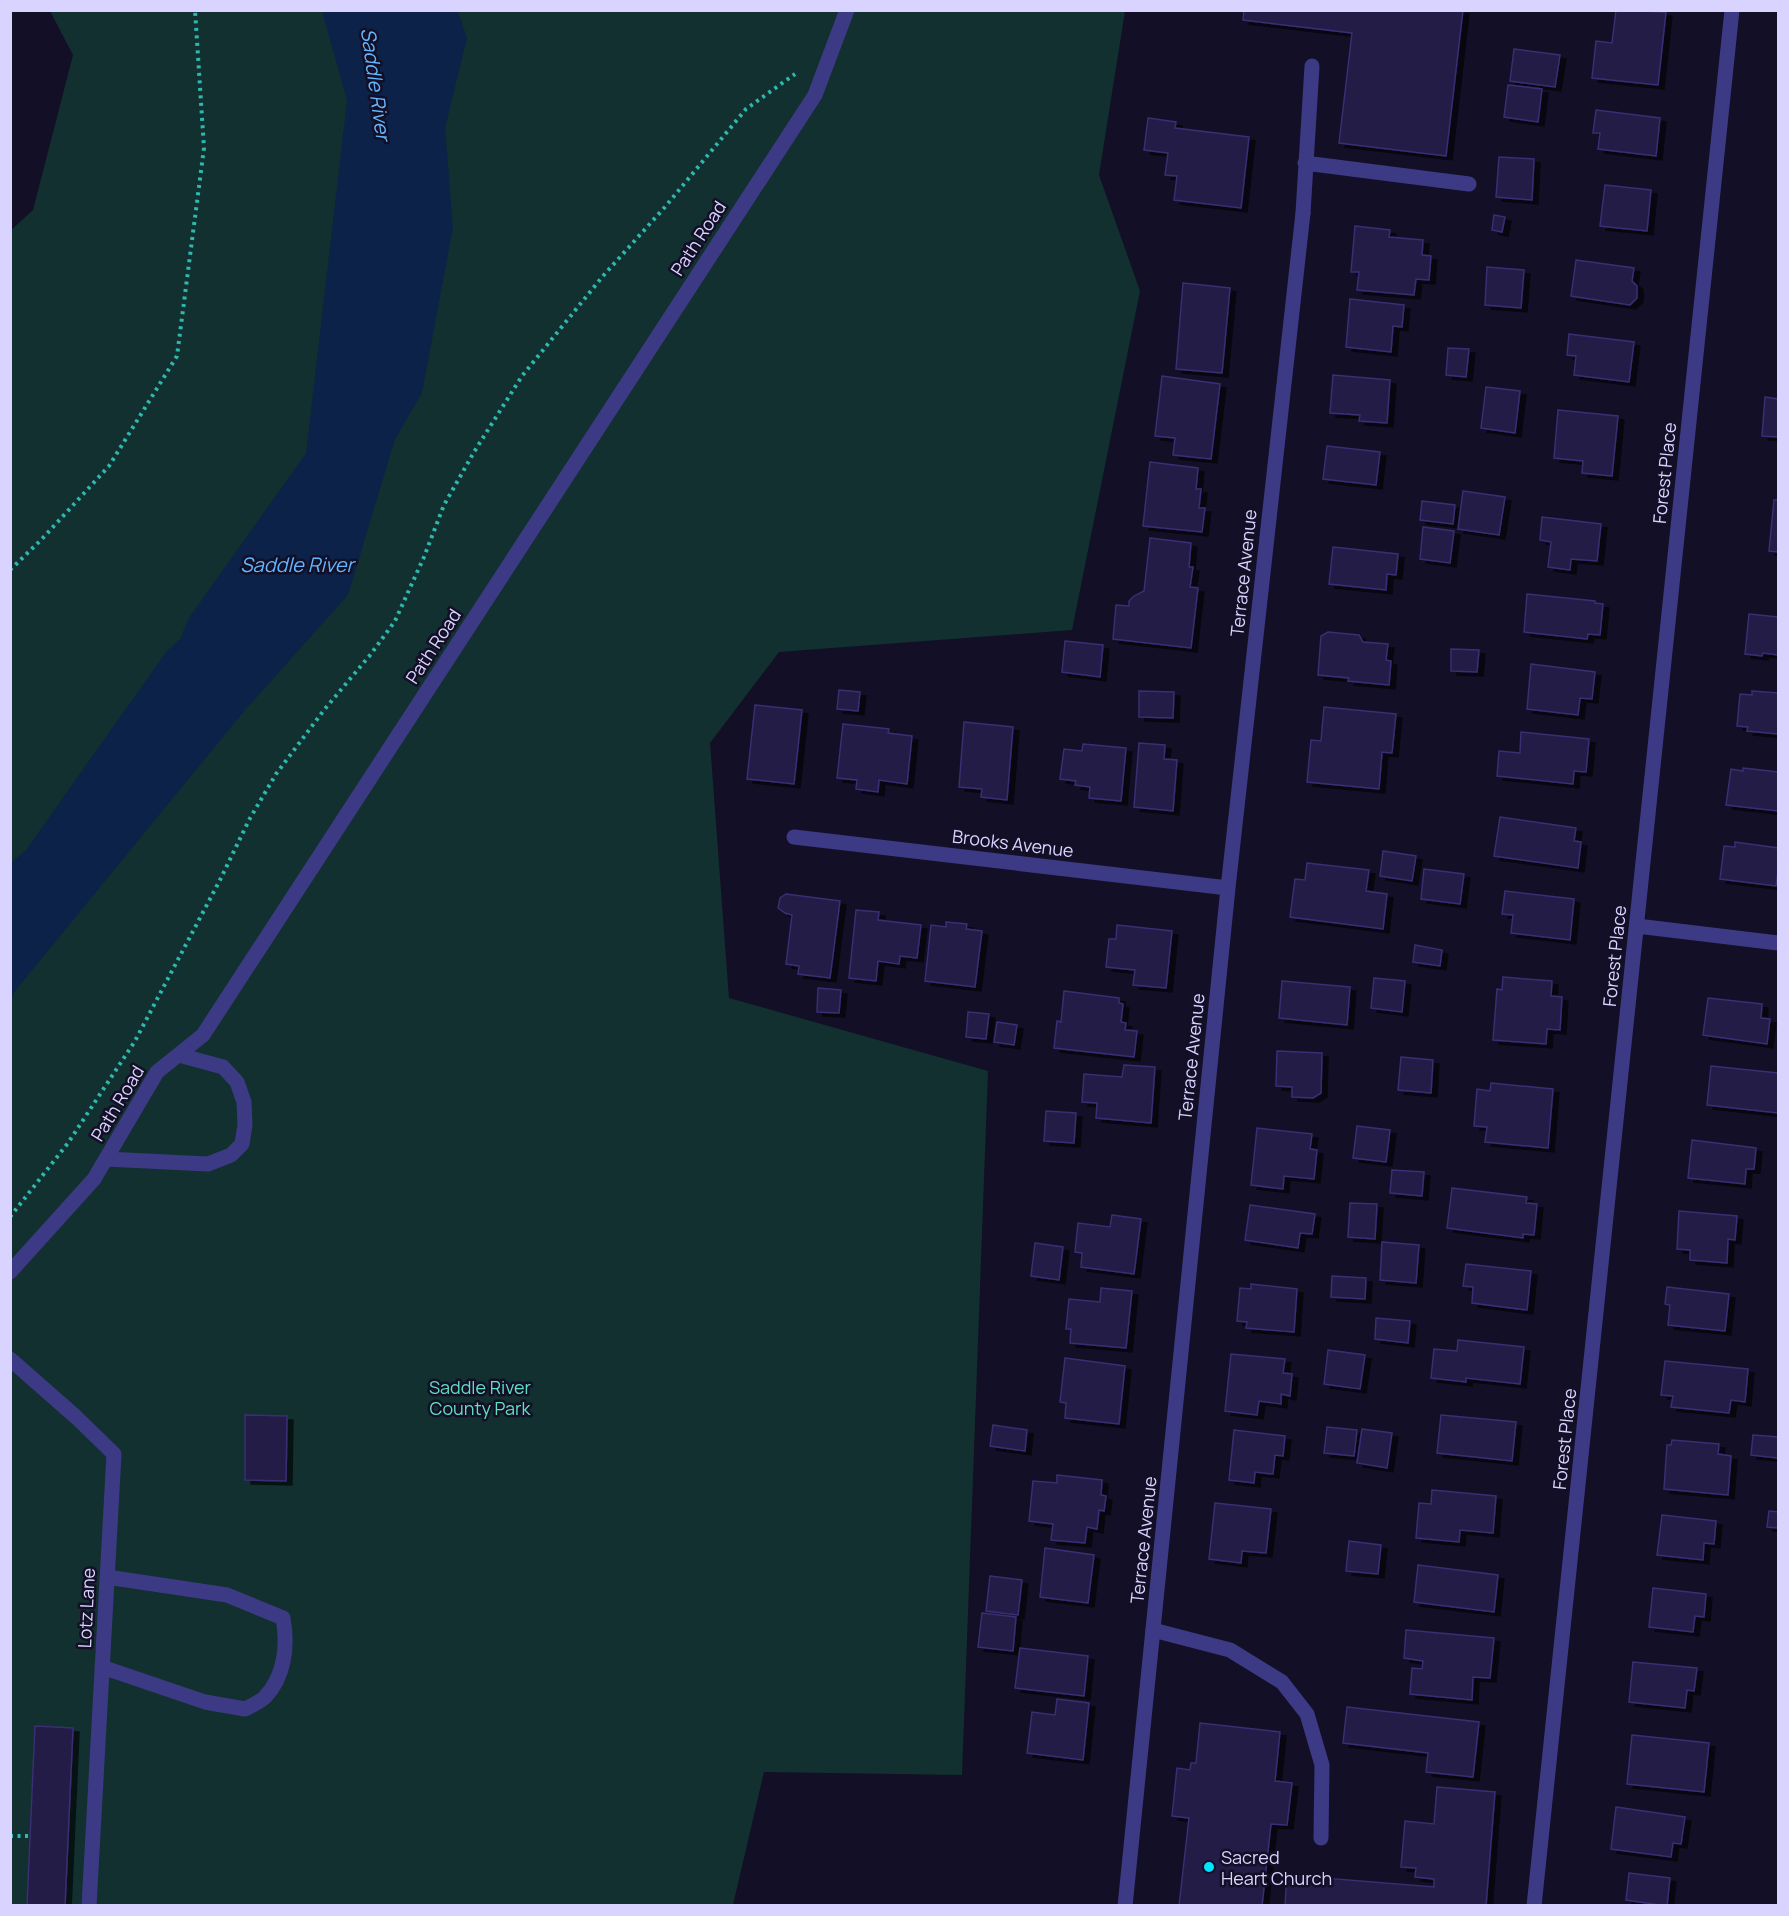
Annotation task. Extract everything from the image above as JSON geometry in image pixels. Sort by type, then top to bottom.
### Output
[{"type":"street","name":"Path Road","points":[[10,1272],[94,1179],[157,1072],[203,1035],[815,95],[847,10]]},
{"type":"street","name":"Forest Place","points":[[1534,1905],[1732,10]]},
{"type":"street","name":"Terrace Avenue","points":[[1125,1905],[1228,888],[1303,213],[1312,66]]},
{"type":"street","points":[[1305,163],[1469,184]]},
{"type":"street","name":"Brooks Avenue","points":[[794,837],[1228,888]]},
{"type":"street","points":[[1637,926],[1779,943]]},
{"type":"street","points":[[106,1159],[208,1164],[231,1155],[242,1144],[245,1125],[244,1102],[237,1082],[222,1067],[179,1055]]},
{"type":"street","name":"Lotz Lane","points":[[10,1359],[114,1454],[89,1905]]},
{"type":"street","points":[[102,1667],[205,1702],[245,1709],[264,1698],[278,1678],[287,1639],[283,1618],[227,1595],[107,1577]]},
{"type":"street","points":[[1153,1630],[1230,1650],[1282,1682],[1307,1714],[1322,1765],[1321,1838]]},
{"type":"path","points":[[10,570],[42,539],[109,466],[177,356],[204,148],[195,10]]},
{"type":"path","points":[[10,1217],[68,1143],[135,1041],[249,820],[276,774],[395,621],[424,557],[444,505],[522,376],[603,276],[665,207],[746,109],[786,82],[800,69]]},
{"type":"path","points":[[10,1836],[30,1836]]},
{"type":"green space","name":"Saddle River County Park","points":[[50,11],[1125,11],[1099,175],[1140,291],[1072,630],[779,652],[710,743],[729,998],[988,1071],[962,1775],[764,1772],[733,1905],[11,1905],[10,231],[33,210],[73,55]]},
{"type":"water","name":"Saddle River","points":[[322,11],[458,11],[467,38],[445,128],[453,227],[422,393],[395,439],[348,595],[245,710],[11,996],[11,863],[26,850],[166,652],[180,639],[189,618],[306,453],[347,101]]},
{"type":"building","points":[[1244,10],[1463,10],[1446,156],[1339,143],[1352,33],[1243,20]]},
{"type":"building","points":[[1616,10],[1666,12],[1658,85],[1592,78],[1596,41],[1612,43]]},
{"type":"building","points":[[1514,49],[1560,55],[1555,87],[1510,81]]},
{"type":"building","points":[[1508,85],[1542,89],[1538,122],[1504,117]]},
{"type":"building","points":[[1596,110],[1660,118],[1656,156],[1598,149],[1600,133],[1593,133]]},
{"type":"building","points":[[1148,118],[1176,122],[1175,128],[1249,137],[1241,208],[1174,200],[1177,176],[1165,175],[1168,153],[1144,150]]},
{"type":"building","points":[[1499,157],[1534,159],[1532,200],[1496,197]]},
{"type":"building","points":[[1605,185],[1651,190],[1647,231],[1600,226]]},
{"type":"building","points":[[1494,215],[1505,217],[1502,232],[1492,230]]},
{"type":"building","points":[[1355,226],[1390,230],[1389,237],[1423,240],[1422,255],[1431,256],[1429,280],[1416,279],[1414,295],[1357,290],[1359,272],[1351,272]]},
{"type":"building","points":[[1576,260],[1634,268],[1632,281],[1637,286],[1637,298],[1630,305],[1571,296]]},
{"type":"building","points":[[1487,267],[1524,270],[1521,308],[1485,305]]},
{"type":"building","points":[[1183,283],[1230,288],[1222,373],[1176,369]]},
{"type":"building","points":[[1350,299],[1404,305],[1402,327],[1393,326],[1391,352],[1346,347]]},
{"type":"building","points":[[1569,334],[1634,342],[1629,382],[1574,375],[1576,356],[1567,355]]},
{"type":"building","points":[[1448,348],[1469,349],[1466,377],[1446,375]]},
{"type":"building","points":[[1333,375],[1390,380],[1387,423],[1359,421],[1360,415],[1330,413]]},
{"type":"building","points":[[1162,376],[1220,384],[1211,459],[1173,455],[1175,438],[1155,436]]},
{"type":"building","points":[[1486,387],[1520,391],[1515,433],[1481,428]]},
{"type":"building","points":[[1765,397],[1778,399],[1778,437],[1762,436]]},
{"type":"building","points":[[1558,410],[1618,416],[1612,476],[1582,473],[1583,461],[1554,458]]},
{"type":"building","points":[[1327,446],[1380,452],[1376,485],[1323,479]]},
{"type":"building","points":[[1150,462],[1198,468],[1196,489],[1201,489],[1199,508],[1205,508],[1202,532],[1143,526]]},
{"type":"building","points":[[1463,491],[1505,497],[1499,535],[1458,529]]},
{"type":"building","points":[[1774,500],[1778,500],[1778,552],[1769,551]]},
{"type":"building","points":[[1422,501],[1455,505],[1453,524],[1420,520]]},
{"type":"building","points":[[1542,517],[1601,524],[1597,561],[1571,559],[1570,570],[1548,567],[1551,542],[1540,540]]},
{"type":"building","points":[[1423,527],[1454,531],[1450,563],[1420,559]]},
{"type":"building","points":[[1150,538],[1191,543],[1189,567],[1193,567],[1190,587],[1198,588],[1191,648],[1113,639],[1116,605],[1129,606],[1129,601],[1134,596],[1144,591]]},
{"type":"building","points":[[1333,547],[1398,554],[1396,575],[1387,574],[1386,590],[1329,584]]},
{"type":"building","points":[[1527,594],[1595,601],[1595,603],[1603,604],[1600,635],[1588,634],[1587,639],[1524,632]]},
{"type":"building","points":[[1749,614],[1778,617],[1778,655],[1745,654]]},
{"type":"building","points":[[1328,632],[1359,635],[1363,642],[1388,644],[1386,660],[1391,661],[1389,685],[1318,675],[1321,636]]},
{"type":"building","points":[[1065,641],[1103,645],[1100,677],[1062,672]]},
{"type":"building","points":[[1451,649],[1479,650],[1477,672],[1451,671]]},
{"type":"building","points":[[1531,664],[1595,672],[1592,699],[1580,698],[1578,715],[1527,709]]},
{"type":"building","points":[[839,690],[860,692],[858,711],[837,709]]},
{"type":"building","points":[[1139,691],[1174,692],[1173,718],[1139,717]]},
{"type":"building","points":[[1752,691],[1778,693],[1778,734],[1747,731],[1748,727],[1737,726],[1740,694],[1752,695]]},
{"type":"building","points":[[755,705],[802,710],[794,784],[747,779]]},
{"type":"building","points":[[1324,707],[1396,714],[1392,753],[1382,752],[1379,789],[1307,782],[1311,740],[1321,741]]},
{"type":"building","points":[[964,722],[1013,727],[1007,800],[981,797],[982,789],[959,787]]},
{"type":"building","points":[[843,724],[889,729],[888,733],[912,736],[907,784],[879,780],[878,792],[856,789],[857,780],[837,778]]},
{"type":"building","points":[[1521,732],[1589,739],[1586,772],[1574,771],[1573,784],[1497,776],[1499,751],[1520,753]]},
{"type":"building","points":[[1139,743],[1165,745],[1164,759],[1177,760],[1173,811],[1134,807]]},
{"type":"building","points":[[1083,744],[1126,748],[1121,801],[1089,798],[1090,787],[1075,785],[1076,781],[1060,779],[1064,749],[1082,751]]},
{"type":"building","points":[[1743,768],[1778,772],[1778,811],[1726,805],[1731,769],[1743,771]]},
{"type":"building","points":[[1500,817],[1576,828],[1574,841],[1581,842],[1578,868],[1494,856]]},
{"type":"building","points":[[1735,842],[1778,848],[1776,886],[1720,879],[1724,846],[1735,847]]},
{"type":"building","points":[[1383,851],[1416,856],[1412,881],[1380,876]]},
{"type":"building","points":[[1307,863],[1369,870],[1366,891],[1387,894],[1383,929],[1290,917],[1295,879],[1305,880]]},
{"type":"building","points":[[1424,869],[1464,874],[1460,904],[1421,899]]},
{"type":"building","points":[[1505,891],[1574,899],[1570,940],[1511,933],[1513,915],[1502,914]]},
{"type":"building","points":[[786,894],[840,901],[830,978],[798,974],[799,966],[786,964],[792,915],[778,908],[780,898]]},
{"type":"building","points":[[856,910],[879,912],[878,920],[921,925],[917,958],[900,956],[899,964],[878,961],[876,981],[849,978]]},
{"type":"building","points":[[946,922],[967,924],[966,929],[982,931],[975,987],[925,981],[931,925],[946,927]]},
{"type":"building","points":[[1117,925],[1172,931],[1166,988],[1133,985],[1135,970],[1106,967],[1109,939],[1116,939]]},
{"type":"building","points":[[1415,945],[1442,950],[1440,966],[1413,962]]},
{"type":"building","points":[[1503,977],[1552,981],[1551,996],[1562,997],[1560,1030],[1547,1029],[1546,1044],[1493,1040],[1497,989],[1502,990]]},
{"type":"building","points":[[1374,978],[1405,981],[1402,1012],[1371,1008]]},
{"type":"building","points":[[1282,981],[1350,987],[1347,1025],[1279,1018]]},
{"type":"building","points":[[818,988],[841,990],[839,1013],[817,1012]]},
{"type":"building","points":[[1064,991],[1119,998],[1119,1003],[1123,1004],[1121,1022],[1126,1023],[1125,1030],[1137,1031],[1134,1057],[1054,1048],[1057,1021],[1061,1022]]},
{"type":"building","points":[[1708,998],[1762,1004],[1761,1018],[1770,1019],[1767,1044],[1703,1035]]},
{"type":"building","points":[[968,1012],[989,1014],[986,1039],[966,1037]]},
{"type":"building","points":[[997,1022],[1017,1025],[1014,1045],[994,1042]]},
{"type":"building","points":[[1277,1051],[1322,1053],[1321,1093],[1313,1098],[1292,1097],[1292,1087],[1276,1086]]},
{"type":"building","points":[[1401,1057],[1433,1060],[1431,1093],[1398,1090]]},
{"type":"building","points":[[1124,1065],[1155,1067],[1151,1123],[1096,1118],[1097,1103],[1082,1102],[1084,1074],[1122,1077]]},
{"type":"building","points":[[1711,1066],[1778,1073],[1778,1113],[1707,1105]]},
{"type":"building","points":[[1491,1083],[1553,1089],[1548,1148],[1485,1142],[1487,1127],[1474,1126],[1477,1089],[1490,1091]]},
{"type":"building","points":[[1046,1111],[1076,1113],[1074,1143],[1044,1141]]},
{"type":"building","points":[[1357,1126],[1390,1130],[1386,1162],[1353,1158]]},
{"type":"building","points":[[1257,1128],[1312,1134],[1310,1149],[1317,1150],[1314,1179],[1284,1176],[1283,1189],[1251,1185]]},
{"type":"building","points":[[1692,1140],[1756,1148],[1754,1169],[1746,1169],[1745,1184],[1688,1178]]},
{"type":"building","points":[[1392,1170],[1424,1172],[1422,1196],[1390,1193]]},
{"type":"building","points":[[1452,1188],[1527,1197],[1526,1203],[1537,1204],[1534,1235],[1523,1234],[1523,1238],[1447,1228]]},
{"type":"building","points":[[1350,1203],[1377,1204],[1375,1239],[1348,1237]]},
{"type":"building","points":[[1250,1205],[1315,1214],[1312,1234],[1300,1233],[1298,1248],[1245,1240]]},
{"type":"building","points":[[1679,1211],[1737,1216],[1735,1240],[1728,1239],[1727,1263],[1690,1260],[1690,1250],[1677,1249]]},
{"type":"building","points":[[1112,1215],[1141,1219],[1134,1274],[1081,1267],[1082,1253],[1075,1252],[1078,1223],[1110,1227]]},
{"type":"building","points":[[1382,1242],[1419,1245],[1416,1283],[1380,1280]]},
{"type":"building","points":[[1035,1243],[1063,1247],[1059,1280],[1031,1276]]},
{"type":"building","points":[[1466,1264],[1531,1271],[1527,1310],[1472,1303],[1473,1287],[1463,1286]]},
{"type":"building","points":[[1332,1276],[1366,1278],[1365,1299],[1331,1297]]},
{"type":"building","points":[[1251,1284],[1297,1289],[1294,1332],[1246,1328],[1247,1322],[1237,1321],[1240,1288],[1251,1289]]},
{"type":"building","points":[[1667,1287],[1729,1294],[1725,1331],[1668,1325],[1670,1305],[1665,1304]]},
{"type":"building","points":[[1101,1288],[1132,1291],[1126,1348],[1070,1343],[1071,1329],[1066,1329],[1069,1299],[1100,1302]]},
{"type":"building","points":[[1376,1318],[1410,1321],[1408,1343],[1375,1339]]},
{"type":"building","points":[[1458,1340],[1524,1347],[1520,1384],[1466,1378],[1466,1382],[1431,1378],[1434,1349],[1457,1351]]},
{"type":"building","points":[[1328,1350],[1365,1355],[1360,1389],[1324,1384]]},
{"type":"building","points":[[1231,1354],[1285,1359],[1283,1373],[1292,1374],[1290,1396],[1281,1394],[1281,1404],[1259,1401],[1257,1415],[1225,1411]]},
{"type":"building","points":[[1065,1358],[1125,1366],[1119,1424],[1065,1418],[1066,1403],[1060,1402]]},
{"type":"building","points":[[1665,1361],[1748,1369],[1745,1402],[1731,1400],[1729,1413],[1671,1407],[1673,1396],[1661,1395]]},
{"type":"building","points":[[245,1415],[287,1416],[286,1481],[245,1480]]},
{"type":"building","points":[[1441,1415],[1516,1422],[1512,1461],[1437,1453]]},
{"type":"building","points":[[993,1425],[1027,1430],[1025,1451],[990,1446]]},
{"type":"building","points":[[1327,1427],[1357,1430],[1354,1456],[1324,1453]]},
{"type":"building","points":[[1362,1429],[1392,1433],[1387,1468],[1357,1463]]},
{"type":"building","points":[[1234,1430],[1285,1436],[1283,1456],[1275,1455],[1273,1474],[1255,1472],[1254,1483],[1229,1480]]},
{"type":"building","points":[[1753,1435],[1778,1437],[1778,1458],[1751,1455]]},
{"type":"building","points":[[1672,1440],[1719,1444],[1718,1454],[1731,1456],[1728,1495],[1664,1489],[1667,1445],[1671,1445]]},
{"type":"building","points":[[1057,1475],[1102,1480],[1101,1495],[1106,1496],[1104,1511],[1099,1510],[1097,1529],[1087,1527],[1085,1543],[1051,1540],[1053,1524],[1029,1521],[1033,1481],[1057,1483]]},
{"type":"building","points":[[1432,1490],[1496,1496],[1493,1533],[1460,1530],[1459,1542],[1416,1538],[1419,1503],[1431,1504]]},
{"type":"building","points":[[1215,1503],[1271,1509],[1266,1553],[1242,1551],[1241,1563],[1209,1559]]},
{"type":"building","points":[[1769,1511],[1778,1512],[1778,1528],[1767,1527]]},
{"type":"building","points":[[1662,1515],[1716,1521],[1714,1544],[1704,1543],[1703,1560],[1657,1555]]},
{"type":"building","points":[[1349,1541],[1381,1545],[1378,1574],[1346,1571]]},
{"type":"building","points":[[1045,1548],[1094,1555],[1088,1603],[1040,1597]]},
{"type":"building","points":[[1418,1565],[1498,1575],[1494,1612],[1414,1602]]},
{"type":"building","points":[[990,1576],[1022,1580],[1018,1615],[986,1611]]},
{"type":"building","points":[[1653,1588],[1706,1594],[1704,1617],[1695,1616],[1693,1632],[1649,1627]]},
{"type":"building","points":[[982,1613],[1016,1617],[1013,1651],[978,1647]]},
{"type":"building","points":[[1406,1630],[1494,1638],[1490,1678],[1473,1677],[1472,1700],[1410,1694],[1412,1668],[1422,1669],[1423,1661],[1404,1658]]},
{"type":"building","points":[[1020,1648],[1088,1656],[1084,1696],[1015,1688]]},
{"type":"building","points":[[1633,1662],[1697,1668],[1694,1691],[1687,1690],[1685,1708],[1629,1702]]},
{"type":"building","points":[[1057,1699],[1089,1703],[1083,1760],[1027,1753],[1032,1712],[1055,1715]]},
{"type":"building","points":[[1347,1707],[1479,1722],[1473,1777],[1426,1772],[1428,1753],[1343,1743]]},
{"type":"building","points":[[1200,1723],[1280,1732],[1275,1781],[1292,1783],[1287,1825],[1271,1824],[1262,1906],[1179,1906],[1189,1818],[1172,1816],[1177,1768],[1190,1770],[1191,1763],[1196,1763]]},
{"type":"building","points":[[35,1726],[73,1728],[65,1906],[27,1906]]},
{"type":"building","points":[[1632,1735],[1709,1743],[1704,1792],[1627,1784]]},
{"type":"building","points":[[1437,1787],[1495,1792],[1486,1906],[1285,1906],[1287,1875],[1434,1887],[1434,1879],[1415,1877],[1416,1868],[1401,1867],[1405,1821],[1434,1824]]},
{"type":"building","points":[[1616,1807],[1685,1817],[1681,1844],[1673,1843],[1671,1857],[1611,1849]]},
{"type":"building","points":[[1629,1873],[1670,1878],[1667,1906],[1626,1900]]},
{"type":"place","name":"Sacred Heart Church","points":[[1209,1867]]}]
